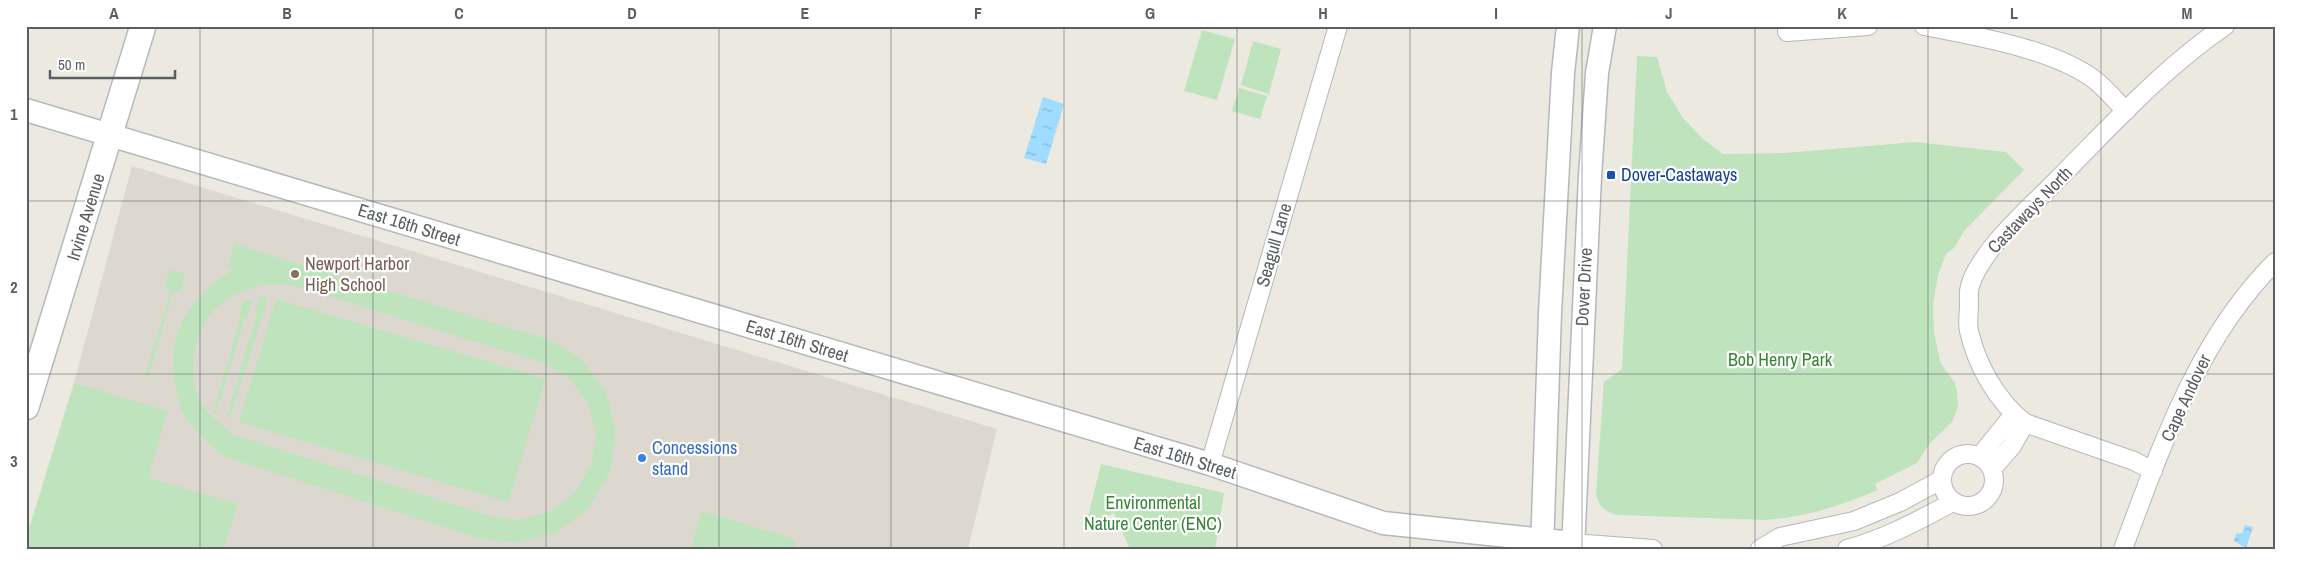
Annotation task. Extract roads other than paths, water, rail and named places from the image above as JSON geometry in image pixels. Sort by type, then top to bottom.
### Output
[{"type":"main road","name":"Irvine Avenue","points":[[26,407],[30,382],[111,136],[143,26]]},
{"type":"street","name":"Seagull Lane","points":[[1210,464],[1338,26]]},
{"type":"street","name":"Dover Drive","points":[[1543,545],[1550,313],[1563,73],[1568,26]]},
{"type":"street","name":"Dover Drive","points":[[1573,546],[1589,186],[1596,73],[1605,26]]},
{"type":"street","points":[[1787,32],[1868,26]]},
{"type":"street","points":[[1924,26],[1989,39],[2061,61],[2095,81],[2126,111]]},
{"type":"street","name":"Castaways North","points":[[2152,471],[2115,454],[2019,419],[1998,396],[1983,370],[1968,330],[1970,286],[1985,257],[2011,227],[2126,111],[2198,45],[2225,26]]},
{"type":"street","points":[[1563,73],[1596,73]]},
{"type":"street","name":"East 16th Street","points":[[26,110],[1210,464],[1383,522],[1543,545],[1573,546]]},
{"type":"street","name":"Cape Andover","points":[[2123,549],[2152,471],[2205,356],[2222,327],[2275,262]]},
{"type":"street","points":[[1986,462],[2012,446],[2019,419]]},
{"type":"street","points":[[1962,454],[1986,462],[1994,485],[1985,500],[1969,506],[1953,502],[1947,496],[1941,480],[1947,464],[1962,454]]},
{"type":"street","points":[[1760,549],[1780,538],[1856,520],[1900,502],[1941,480]]},
{"type":"street","points":[[1847,549],[1865,544],[1911,525],[1953,502]]},
{"type":"street","points":[[1856,520],[1865,544]]},
{"type":"street","points":[[1573,546],[1653,549]]},
{"type":"water","points":[[1043,97],[1064,104],[1046,164],[1024,158]]},
{"type":"water","points":[[2245,525],[2253,527],[2246,548],[2234,541],[2236,534],[2242,533]]},
{"type":"place","name":"Dover-Castaways","points":[[1611,175]]},
{"type":"place","name":"Newport Harbor High School","points":[[295,274]]},
{"type":"place","name":"Concessions stand","points":[[642,458]]},
{"type":"park label","name":"Bob Henry Park","points":[[1780,360]]},
{"type":"park label","name":"Environmental Nature Center (ENC)","points":[[1153,513]]}]
